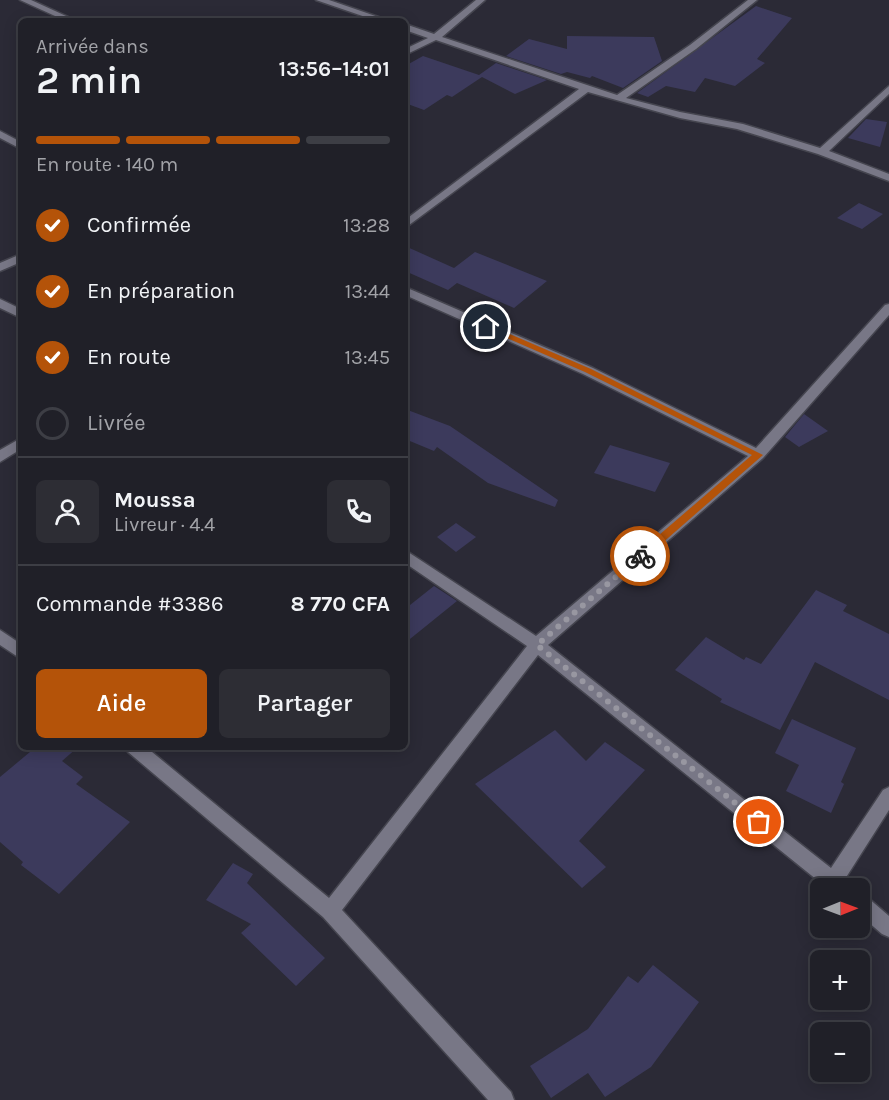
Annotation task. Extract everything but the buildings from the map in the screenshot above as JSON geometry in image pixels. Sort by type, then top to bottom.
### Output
[{"type":"street","points":[[24,0],[65,18]]},
{"type":"street","points":[[320,0],[377,18]]},
{"type":"street","points":[[408,51],[436,37],[481,0]]},
{"type":"street","points":[[618,99],[693,47],[753,0]]},
{"type":"street","points":[[408,28],[618,99],[680,115],[739,126],[822,152],[889,178]]},
{"type":"street","points":[[408,223],[587,88]]},
{"type":"street","points":[[822,152],[889,89]]},
{"type":"street","points":[[0,134],[18,144]]},
{"type":"street","points":[[0,268],[18,258]]},
{"type":"street","points":[[408,292],[588,371],[758,455]]},
{"type":"street","points":[[0,303],[18,312]]},
{"type":"street","points":[[330,911],[537,645],[758,455],[889,308]]},
{"type":"street","points":[[0,457],[18,445]]},
{"type":"street","points":[[408,557],[537,645],[829,878]]},
{"type":"street","points":[[0,636],[18,651]]},
{"type":"street","points":[[138,750],[330,911],[503,1100]]},
{"type":"street","points":[[841,878],[889,795]]},
{"type":"street","points":[[870,912],[889,928]]},
{"type":"way so far","points":[[640,556],[537,645],[759,822]]},
{"type":"route","points":[[486,327],[588,371],[758,455],[640,556]]}]
